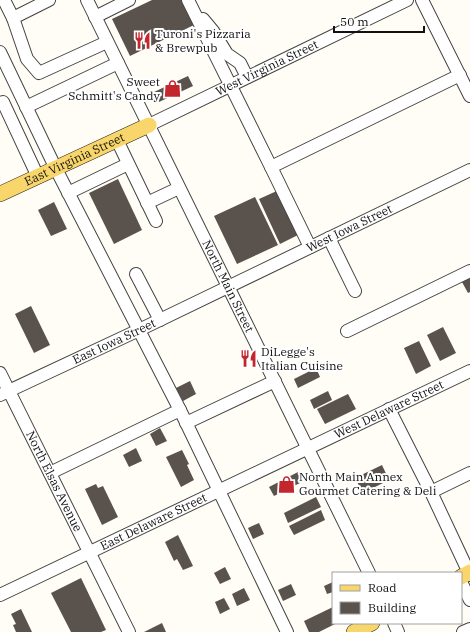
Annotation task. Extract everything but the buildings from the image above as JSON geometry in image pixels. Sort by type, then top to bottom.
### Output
[{"type":"main road","name":"East Virginia Street","points":[[0,194],[149,125]]},
{"type":"main road","points":[[354,632],[370,624]]},
{"type":"street","points":[[4,0],[13,18],[27,59],[39,73],[107,42]]},
{"type":"street","points":[[13,18],[50,0]]},
{"type":"street","name":"North Main Street","points":[[87,0],[369,572]]},
{"type":"street","points":[[95,17],[129,0]]},
{"type":"street","points":[[188,0],[310,247]]},
{"type":"street","points":[[194,0],[204,20],[213,31],[227,54],[240,63],[247,77]]},
{"type":"street","name":"West Virginia Street","points":[[149,125],[407,0]]},
{"type":"street","points":[[422,0],[470,96]]},
{"type":"street","points":[[0,52],[56,169],[71,192],[180,410],[218,492],[287,632]]},
{"type":"street","points":[[26,108],[118,63]]},
{"type":"street","points":[[271,167],[460,75]]},
{"type":"street","points":[[3,102],[38,177]]},
{"type":"street","points":[[117,140],[125,165],[148,203],[156,221]]},
{"type":"street","points":[[71,192],[125,165]]},
{"type":"street","name":"West Iowa Street","points":[[227,286],[470,170]]},
{"type":"street","points":[[148,203],[179,188]]},
{"type":"street","points":[[329,238],[355,291]]},
{"type":"street","points":[[347,331],[470,271]]},
{"type":"street","points":[[136,274],[160,320]]},
{"type":"street","name":"East Iowa Street","points":[[4,393],[160,320],[227,286]]},
{"type":"street","name":"West Delaware Street","points":[[308,448],[470,370]]},
{"type":"street","name":"North Elsas Avenue","points":[[0,373],[4,393],[50,473],[129,632]]},
{"type":"street","points":[[186,423],[274,381]]},
{"type":"street","points":[[389,409],[431,492],[466,576],[470,600]]},
{"type":"street","points":[[50,473],[180,410]]},
{"type":"street","name":"East Delaware Street","points":[[0,595],[308,448]]},
{"type":"street","points":[[431,492],[470,473]]},
{"type":"street","points":[[463,632],[470,629]]},
{"type":"place","name":"Turoni's Pizzaria & Brewpub","points":[[142,41]]},
{"type":"place","name":"Sweet Schmitt's Candy","points":[[173,89]]},
{"type":"place","name":"DiLegge's Italian Cuisine","points":[[248,359]]},
{"type":"place","name":"North Main Annex Gourmet Catering & Deli","points":[[286,484]]}]
